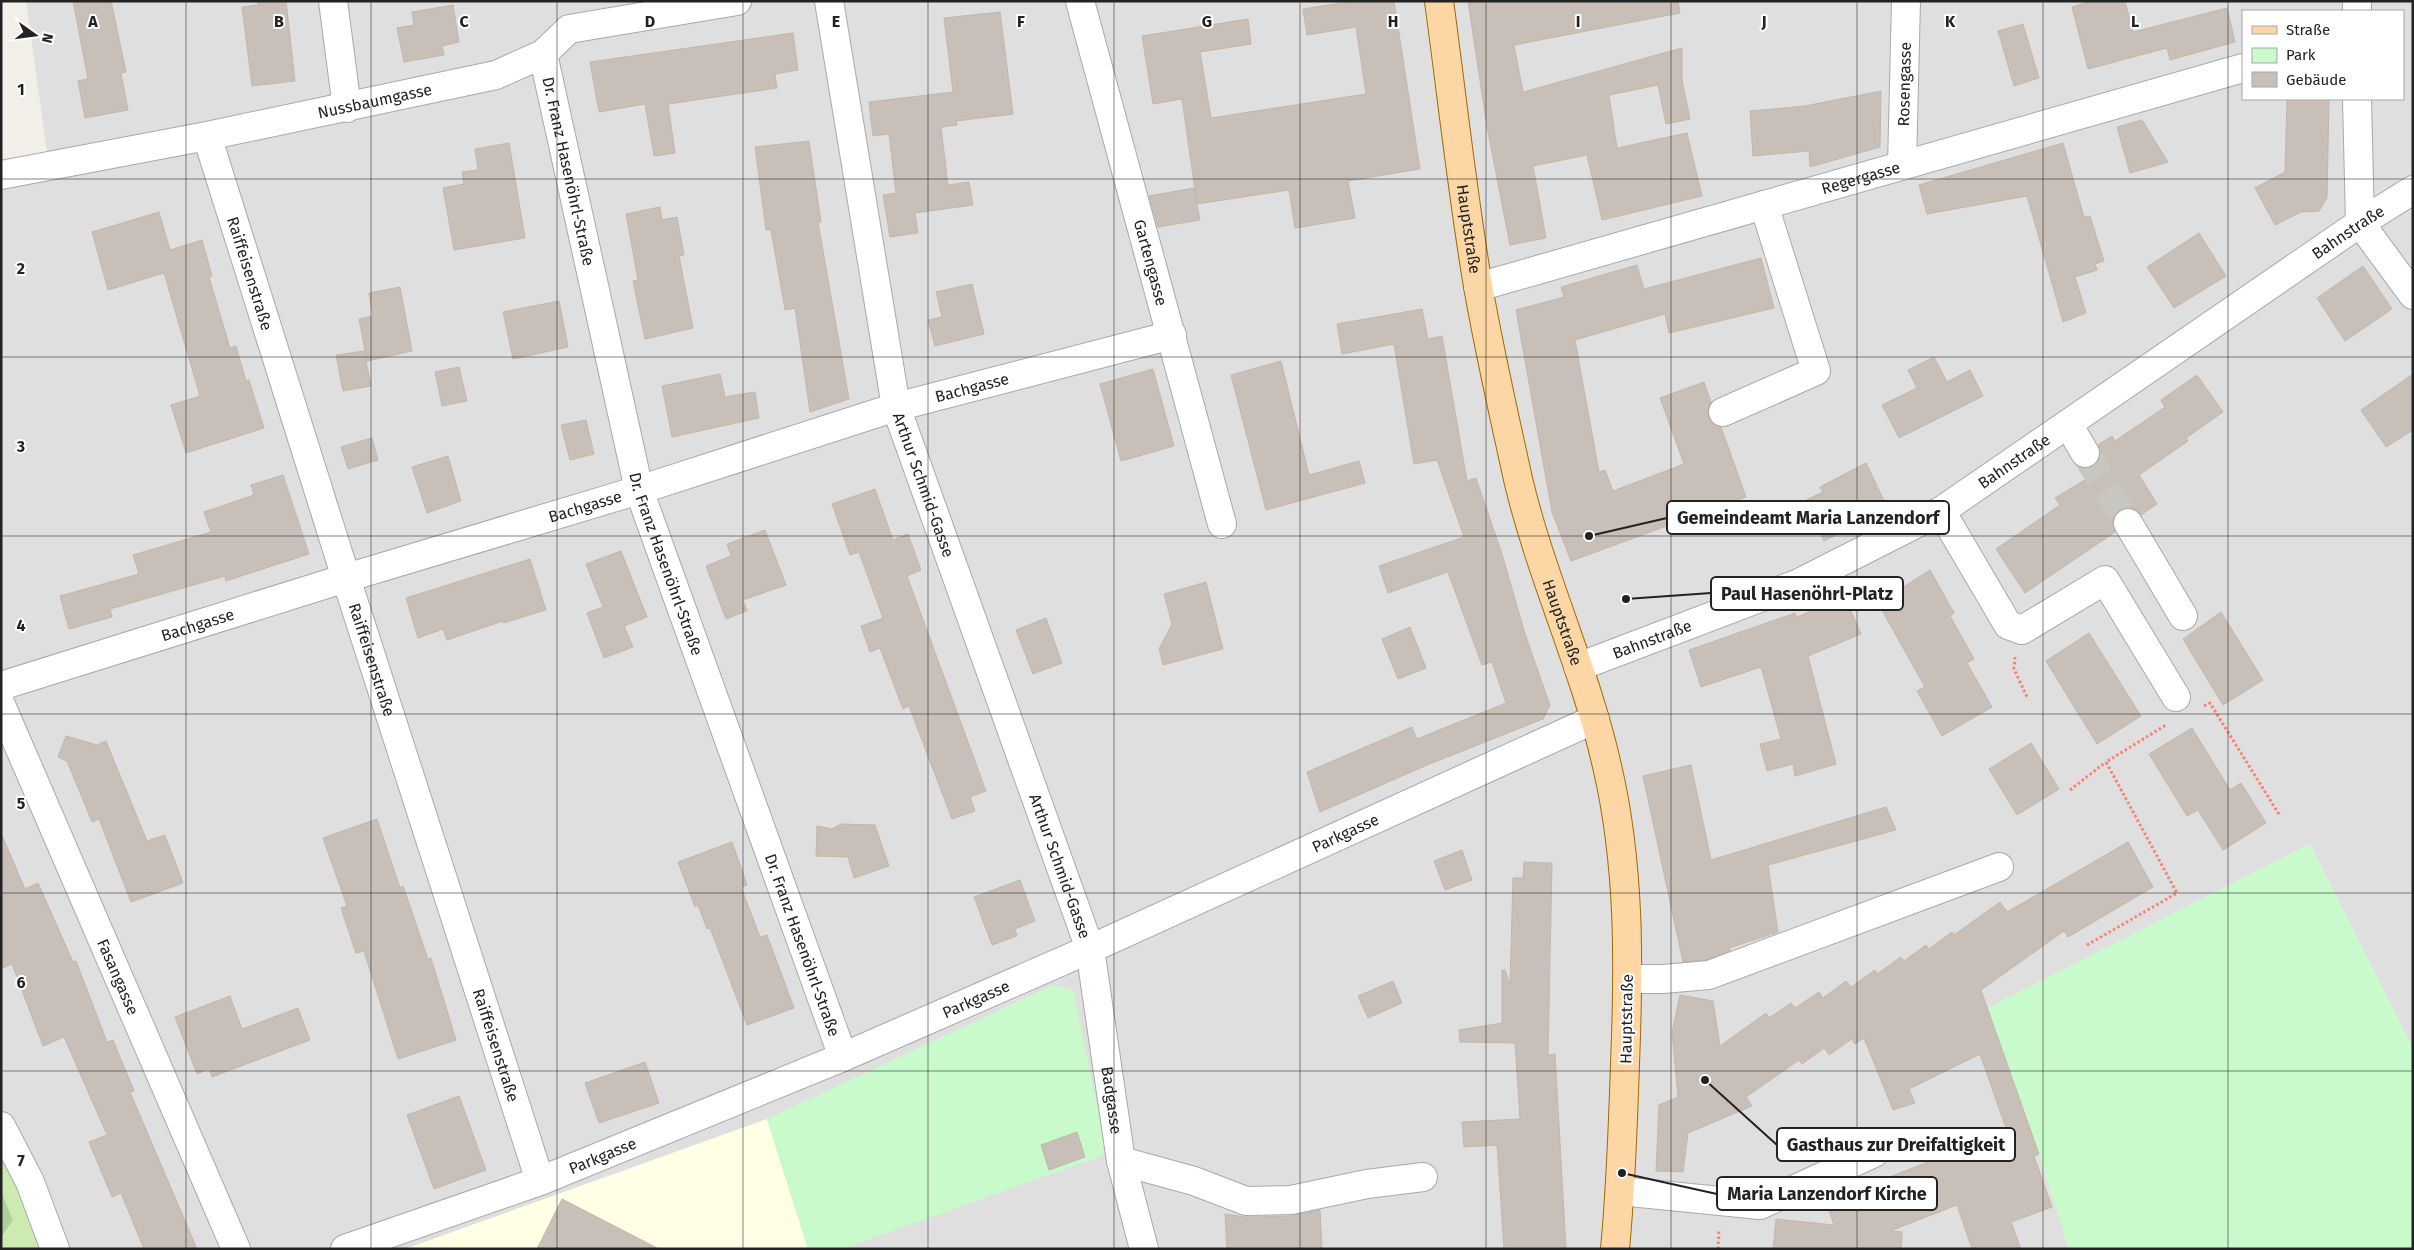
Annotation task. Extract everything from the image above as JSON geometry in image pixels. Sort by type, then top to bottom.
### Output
[{"type":"main road","name":"Hauptstraße","points":[[1439,1],[1478,286],[1519,482],[1540,556],[1596,719],[1608,770],[1625,884],[1628,979],[1620,1191],[1615,1249]]},
{"type":"street","points":[[334,1],[347,108]]},
{"type":"street","name":"Nussbaumgasse","points":[[1,175],[347,108],[496,75],[543,54],[569,29],[737,1]]},
{"type":"street","name":"Arthur Schmid-Gasse","points":[[829,1],[896,407],[1090,949]]},
{"type":"street","name":"Gartengasse","points":[[1080,1],[1222,524]]},
{"type":"street","name":"Rosengasse","points":[[1902,166],[1906,1]]},
{"type":"street","name":"Dr. Franz Hasenöhrl-Straße","points":[[543,54],[639,490],[842,1058]]},
{"type":"street","name":"Regergasse","points":[[1478,286],[2242,68]]},
{"type":"street","points":[[2357,100],[2360,223],[2413,295]]},
{"type":"street","name":"Raiffeisenstraße","points":[[207,136],[346,578],[540,1182]]},
{"type":"street","name":"Bahnstraße","points":[[1578,667],[1799,583],[1941,511],[2360,223],[2413,190]]},
{"type":"street","points":[[1723,412],[1816,371],[1764,205]]},
{"type":"street","name":"Bachgasse","points":[[1,686],[346,578],[639,490],[896,407],[1172,335]]},
{"type":"street","points":[[2068,424],[2085,453]]},
{"type":"street","points":[[1941,511],[2008,625],[2022,630],[2105,580],[2182,704]]},
{"type":"street","points":[[2128,523],[2183,616]]},
{"type":"street","name":"Fasangasse","points":[[1,705],[236,1249]]},
{"type":"street","name":"Parkgasse","points":[[344,1249],[540,1182],[842,1058],[1090,949],[1596,719]]},
{"type":"street","points":[[1628,979],[1662,979],[1709,975],[1999,867]]},
{"type":"street","name":"Badgasse","points":[[1090,949],[1120,1161],[1144,1249]]},
{"type":"street","points":[[1,1126],[30,1182],[55,1249]]},
{"type":"street","points":[[1620,1191],[1760,1205],[1874,1153]]},
{"type":"street","points":[[1120,1161],[1194,1181],[1246,1202],[1291,1200],[1367,1184],[1423,1177]]},
{"type":"path","points":[[2008,625],[2015,650],[2014,669],[2027,697]]},
{"type":"path","points":[[2070,790],[2182,704],[2210,703],[2280,816]]},
{"type":"path","points":[[2087,945],[2177,893],[2106,762]]},
{"type":"shaded area","points":[[26,1],[2413,1],[2413,1049],[2310,844],[1988,1008],[2039,1154],[2069,1249],[48,1249],[1,1137],[1,161],[47,152]]},
{"type":"shaded area","points":[[767,1119],[808,1249],[405,1249]]},
{"type":"green space","points":[[2310,844],[2413,1049],[2413,1249],[2069,1249],[2039,1154],[1987,1008]]},
{"type":"green space","points":[[1053,985],[1073,990],[1107,1154],[842,1249],[808,1249],[767,1119]]},
{"type":"green space","points":[[1,1137],[48,1249],[3,1249],[2,1238],[13,1220],[1,1191]]},
{"type":"green space","points":[[1,1191],[13,1220],[1,1238]]},
{"type":"building","points":[[73,1],[111,1],[126,72],[121,73],[128,110],[85,118],[78,81],[88,79]]},
{"type":"building","points":[[257,1],[286,1],[295,81],[252,86],[242,7],[258,5]]},
{"type":"building","points":[[1353,1],[1394,1],[1420,169],[1348,181],[1355,218],[1295,228],[1289,190],[1197,204],[1182,99],[1153,104],[1142,36],[1248,19],[1251,44],[1200,52],[1211,118],[1366,94],[1356,27],[1307,35],[1303,9]]},
{"type":"building","points":[[1468,1],[1678,1],[1680,13],[1514,45],[1523,92],[1682,48],[1682,80],[1690,119],[1666,124],[1658,85],[1609,95],[1617,148],[1687,133],[1702,196],[1602,220],[1587,155],[1533,166],[1546,238],[1510,245],[1487,127]]},
{"type":"building","points":[[2092,1],[2125,1],[2133,32],[2227,8],[2235,42],[2170,60],[2167,48],[2088,69],[2072,7]]},
{"type":"building","points":[[453,5],[459,42],[442,46],[444,55],[404,62],[397,28],[414,25],[412,12]]},
{"type":"building","points":[[1000,12],[1013,114],[956,121],[957,125],[941,127],[948,185],[969,182],[973,205],[915,213],[918,233],[890,237],[883,195],[896,193],[889,134],[873,136],[869,102],[953,92],[944,18]]},
{"type":"building","points":[[2023,24],[2039,78],[2014,86],[1998,31]]},
{"type":"building","points":[[793,33],[798,70],[775,74],[777,88],[668,104],[675,153],[654,156],[645,104],[599,112],[590,62]]},
{"type":"building","points":[[1881,91],[1880,147],[1810,167],[1809,151],[1753,156],[1750,111],[1805,106]]},
{"type":"building","points":[[2287,100],[2329,100],[2327,198],[2319,211],[2301,212],[2275,225],[2255,188],[2285,172]]},
{"type":"building","points":[[2142,120],[2168,162],[2130,173],[2117,127]]},
{"type":"building","points":[[809,141],[821,222],[818,222],[849,399],[810,412],[795,308],[785,310],[771,230],[766,230],[755,147]]},
{"type":"building","points":[[509,143],[525,238],[454,250],[443,188],[464,184],[462,172],[478,170],[475,149]]},
{"type":"building","points":[[2063,143],[2084,217],[2090,216],[2104,261],[2095,264],[2097,270],[2075,277],[2086,313],[2063,322],[2027,196],[1927,214],[1919,185]]},
{"type":"building","points":[[1194,188],[1200,220],[1158,227],[1149,196]]},
{"type":"building","points":[[660,207],[662,220],[677,217],[684,255],[679,256],[693,328],[645,339],[633,281],[638,280],[626,214]]},
{"type":"building","points":[[159,212],[170,250],[202,240],[212,276],[209,277],[230,348],[236,346],[246,381],[249,380],[264,428],[186,453],[171,405],[200,396],[164,273],[108,290],[92,232]]},
{"type":"building","points":[[2199,233],[2226,276],[2174,308],[2147,267]]},
{"type":"building","points":[[1761,258],[1774,308],[1669,333],[1665,314],[1575,340],[1599,472],[1605,470],[1613,491],[1684,464],[1660,398],[1704,382],[1711,402],[1708,410],[1709,418],[1713,424],[1721,427],[1746,497],[1571,561],[1552,512],[1516,310],[1564,297],[1561,287],[1637,265],[1644,289]]},
{"type":"building","points":[[2363,266],[2392,309],[2345,341],[2317,298]]},
{"type":"building","points":[[972,284],[984,334],[935,346],[928,320],[942,317],[936,292]]},
{"type":"building","points":[[400,287],[412,351],[367,361],[359,319],[373,316],[369,293]]},
{"type":"building","points":[[559,301],[568,347],[513,359],[503,312]]},
{"type":"building","points":[[1422,309],[1428,339],[1442,336],[1467,481],[1476,478],[1502,554],[1525,634],[1550,705],[1543,719],[1427,765],[1320,812],[1307,772],[1412,727],[1417,739],[1506,703],[1492,662],[1482,665],[1448,572],[1388,593],[1379,566],[1464,537],[1437,460],[1414,464],[1394,344],[1342,354],[1337,324]]},
{"type":"building","points":[[364,351],[371,386],[343,391],[336,355]]},
{"type":"building","points":[[1934,357],[1947,382],[1970,370],[1983,396],[1899,438],[1882,405],[1917,388],[1908,370]]},
{"type":"building","points":[[1281,361],[1309,475],[1359,461],[1365,483],[1266,510],[1231,375]]},
{"type":"building","points":[[459,367],[467,401],[442,406],[435,372]]},
{"type":"building","points":[[1153,369],[1174,446],[1121,461],[1100,384]]},
{"type":"building","points":[[720,374],[725,397],[755,392],[759,418],[672,437],[662,386]]},
{"type":"building","points":[[2413,374],[2413,430],[2386,447],[2361,410]]},
{"type":"building","points":[[2197,375],[2223,412],[2186,438],[2188,441],[2139,475],[2157,504],[2141,515],[2136,510],[2128,507],[2120,510],[2115,515],[2112,523],[2115,532],[2025,593],[1996,549],[2060,505],[2055,498],[2088,478],[2081,468],[2092,467],[2098,461],[2101,452],[2098,445],[2112,436],[2115,441],[2165,407],[2161,400]]},
{"type":"building","points":[[586,420],[594,454],[570,460],[561,425]]},
{"type":"building","points":[[372,438],[378,460],[348,469],[341,447]]},
{"type":"building","points":[[448,456],[461,501],[427,513],[412,467]]},
{"type":"building","points":[[1866,463],[1888,509],[1824,541],[1804,501],[1823,492],[1820,487]]},
{"type":"building","points":[[283,475],[309,554],[226,581],[225,576],[110,609],[112,617],[69,629],[60,596],[139,574],[133,555],[211,532],[204,512],[254,495],[251,485]]},
{"type":"building","points":[[875,489],[893,540],[908,534],[921,570],[907,576],[986,791],[970,797],[975,811],[952,819],[909,706],[903,709],[880,648],[870,652],[861,626],[883,618],[859,552],[850,555],[832,504]]},
{"type":"building","points":[[765,530],[786,585],[743,600],[747,611],[726,619],[706,566],[731,556],[727,544]]},
{"type":"building","points":[[621,551],[647,617],[624,626],[633,647],[604,658],[587,613],[603,607],[586,564]]},
{"type":"building","points":[[530,559],[546,610],[503,623],[503,621],[447,640],[443,629],[418,638],[406,598]]},
{"type":"building","points":[[1930,570],[1954,613],[1950,616],[1974,659],[1967,663],[1992,707],[1942,736],[1917,691],[1925,687],[1878,603]]},
{"type":"building","points":[[1206,582],[1223,649],[1163,665],[1159,649],[1172,624],[1164,594]]},
{"type":"building","points":[[1845,597],[1861,634],[1808,656],[1836,764],[1795,776],[1793,764],[1767,771],[1760,744],[1781,739],[1761,667],[1701,687],[1689,650],[1795,613],[1797,617]]},
{"type":"building","points":[[2221,612],[2263,680],[2223,705],[2183,639]]},
{"type":"building","points":[[1046,618],[1062,663],[1033,674],[1016,630]]},
{"type":"building","points":[[1410,627],[1426,668],[1398,679],[1382,639]]},
{"type":"building","points":[[2089,633],[2141,716],[2097,744],[2046,661]]},
{"type":"building","points":[[2192,728],[2230,790],[2241,783],[2266,823],[2223,850],[2198,810],[2187,816],[2149,754]]},
{"type":"building","points":[[66,736],[97,745],[106,741],[147,841],[165,835],[183,883],[131,902],[99,819],[92,822],[67,761],[58,757]]},
{"type":"building","points":[[2031,743],[2059,789],[2017,815],[1989,769]]},
{"type":"building","points":[[1691,765],[1711,860],[1886,807],[1896,830],[1768,865],[1778,932],[1729,948],[1730,951],[1706,960],[1683,962],[1643,776]]},
{"type":"building","points":[[377,819],[400,888],[403,886],[428,959],[431,958],[456,1040],[398,1059],[364,951],[356,953],[341,908],[347,906],[323,838]]},
{"type":"building","points":[[841,824],[875,825],[889,866],[854,878],[848,857],[816,856],[817,826],[832,829]]},
{"type":"building","points":[[1,833],[25,889],[38,883],[73,962],[76,961],[107,1042],[113,1040],[134,1091],[130,1092],[197,1249],[144,1249],[121,1193],[112,1197],[89,1142],[107,1135],[64,1037],[43,1046],[12,964],[1,969]]},
{"type":"building","points":[[732,842],[747,885],[741,887],[760,937],[767,935],[794,1008],[747,1025],[710,928],[707,929],[698,905],[695,907],[678,862]]},
{"type":"building","points":[[2128,842],[2153,887],[2068,937],[2064,931],[1981,990],[2039,1154],[2034,1156],[2052,1207],[2011,1222],[2021,1249],[1972,1249],[1957,1205],[1890,1231],[1902,1232],[1901,1249],[1773,1249],[1776,1219],[1834,1225],[1826,1202],[2007,1131],[1980,1054],[1909,1089],[1915,1103],[1893,1110],[1864,1038],[1855,1044],[1852,1039],[1829,1055],[1824,1048],[1802,1064],[1799,1060],[1746,1097],[1752,1106],[1688,1133],[1683,1172],[1656,1171],[1659,1105],[1678,1097],[1672,1032],[1680,995],[1713,1001],[1720,1046],[1766,1013],[1769,1018],[1791,1003],[1795,1008],[1819,992],[1823,998],[1846,981],[1851,987],[1875,970],[1877,974],[1901,957],[1904,961],[1926,945],[1929,949],[1952,932],[1954,935],[2000,902],[2007,912]]},
{"type":"building","points":[[1462,850],[1472,880],[1445,890],[1434,861]]},
{"type":"building","points":[[1524,862],[1552,863],[1548,1055],[1555,1054],[1566,1249],[1504,1249],[1497,1145],[1464,1147],[1462,1122],[1520,1119],[1515,1043],[1460,1042],[1459,1030],[1502,1023],[1502,970],[1505,970],[1510,985],[1513,878],[1523,878]]},
{"type":"building","points":[[1020,880],[1035,921],[1015,929],[1017,936],[992,945],[974,897]]},
{"type":"building","points":[[1393,981],[1402,1003],[1368,1018],[1358,996]]},
{"type":"building","points":[[230,996],[242,1029],[298,1008],[310,1040],[212,1077],[209,1069],[197,1074],[175,1017]]},
{"type":"building","points":[[645,1062],[659,1103],[599,1123],[585,1083]]},
{"type":"building","points":[[459,1096],[486,1170],[434,1189],[407,1115]]},
{"type":"building","points":[[1077,1132],[1085,1157],[1049,1170],[1041,1145]]},
{"type":"building","points":[[562,1199],[659,1249],[537,1249]]},
{"type":"building","points":[[1320,1210],[1322,1249],[1227,1249],[1225,1214],[1246,1217],[1291,1216]]},
{"type":"tunnel","points":[[2085,453],[2128,523]]},
{"type":"place","name":"Gemeindeamt Maria Lanzendorf","points":[[1589,536]]},
{"type":"place","name":"Paul Hasenöhrl-Platz","points":[[1626,599]]},
{"type":"place","name":"Gasthaus zur Dreifaltigkeit","points":[[1705,1080]]},
{"type":"place","name":"Maria Lanzendorf Kirche","points":[[1622,1173]]}]
